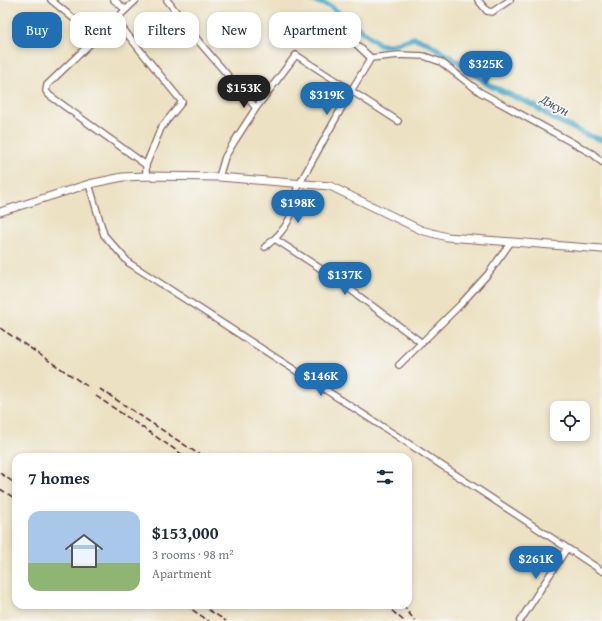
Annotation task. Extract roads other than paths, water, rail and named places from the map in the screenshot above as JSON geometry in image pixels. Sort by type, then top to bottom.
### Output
[{"type":"main road","points":[[0,212],[89,184],[123,177],[219,177],[330,186],[421,230],[447,237],[602,249]]},
{"type":"street","points":[[51,0],[70,15]]},
{"type":"street","points":[[114,0],[125,9]]},
{"type":"street","points":[[122,12],[136,0]]},
{"type":"street","points":[[167,0],[200,43],[256,108]]},
{"type":"street","points":[[478,0],[488,11],[492,12],[510,0]]},
{"type":"street","points":[[126,33],[182,102],[161,128],[146,165],[146,176]]},
{"type":"street","points":[[84,48],[47,85],[46,91],[48,96],[146,165]]},
{"type":"street","points":[[360,48],[371,58],[398,55],[424,56],[441,62],[480,92],[593,154],[602,162]]},
{"type":"street","points":[[219,177],[225,157],[256,108],[296,55],[398,121]]},
{"type":"street","points":[[265,247],[275,239],[287,225],[292,215],[299,183],[351,90],[371,58]]},
{"type":"street","points":[[89,184],[104,235],[130,263],[397,436],[602,572]]},
{"type":"street","points":[[275,239],[332,276],[422,343]]},
{"type":"street","points":[[399,366],[460,305],[488,274],[511,242]]},
{"type":"street","points":[[520,621],[567,548]]},
{"type":"waterway","name":"Джун","points":[[311,0],[330,6],[380,45],[392,45],[414,38],[426,42],[460,63],[489,85],[535,106],[552,118],[587,135],[602,140]]},
{"type":"railway","points":[[0,328],[87,386]]},
{"type":"railway","points":[[100,389],[197,453]]},
{"type":"railway","points":[[96,396],[180,453]]},
{"type":"railway","points":[[0,473],[12,481]]},
{"type":"railway","points":[[0,489],[12,496]]},
{"type":"railway","points":[[191,609],[209,621]]},
{"type":"railway","points":[[207,609],[226,621]]},
{"type":"railway","points":[[390,609],[404,621]]},
{"type":"railway","points":[[406,609],[415,621]]}]
